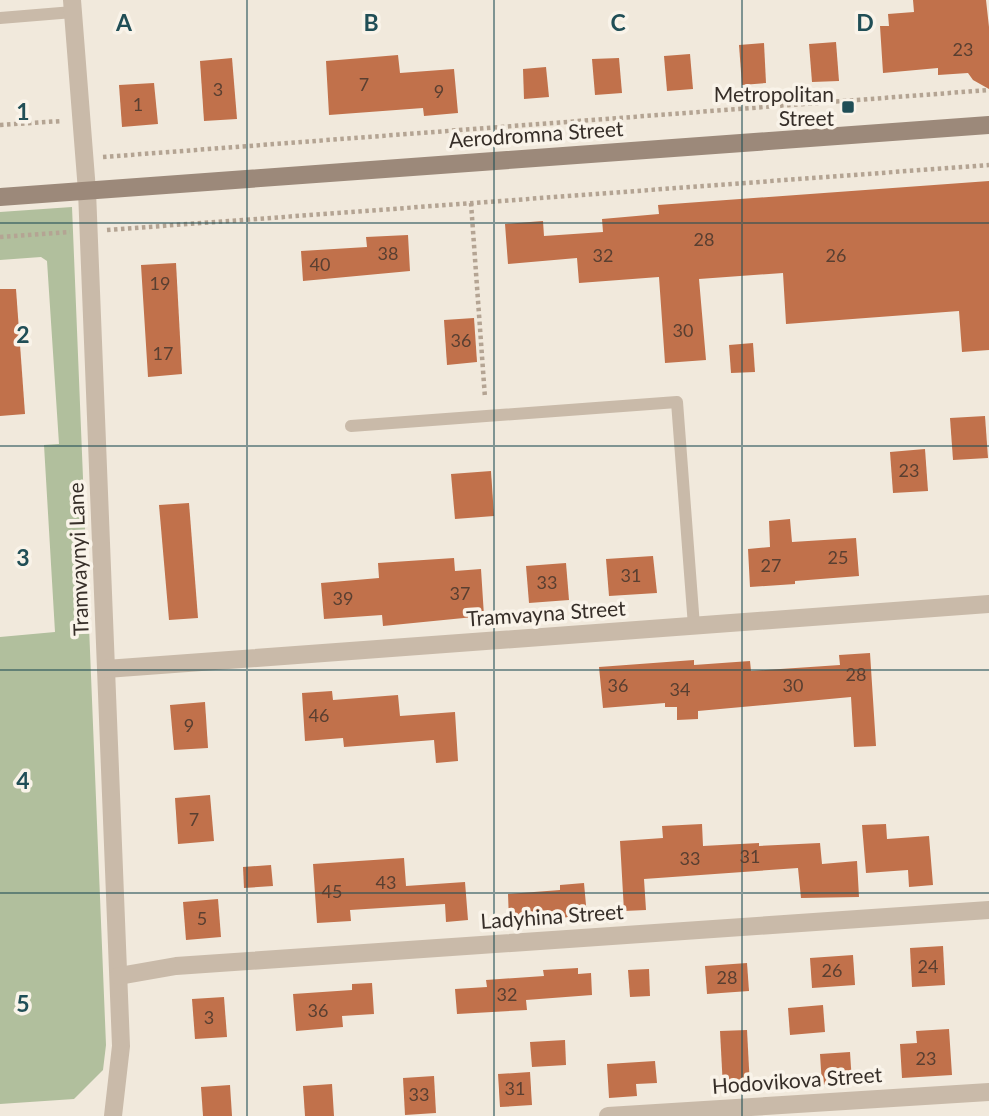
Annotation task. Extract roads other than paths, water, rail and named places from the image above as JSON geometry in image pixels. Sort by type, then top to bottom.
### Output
[{"type":"main road","name":"Aerodromna Street","points":[[0,197],[989,125]]},
{"type":"street","name":"Tramvaynyi Lane","points":[[73,6],[87,191],[119,976],[121,1046],[113,1116]]},
{"type":"street","name":"Tramvayna Street","points":[[106,669],[989,604]]},
{"type":"street","name":"Ladyhina Street","points":[[119,976],[176,966],[989,910]]},
{"type":"street","name":"Hodovikova Street","points":[[608,1116],[989,1092]]},
{"type":"lane","points":[[0,18],[73,6]]},
{"type":"lane","points":[[351,426],[677,402],[694,626]]},
{"type":"place","name":"Metropolitan Street","points":[[848,107]]}]
